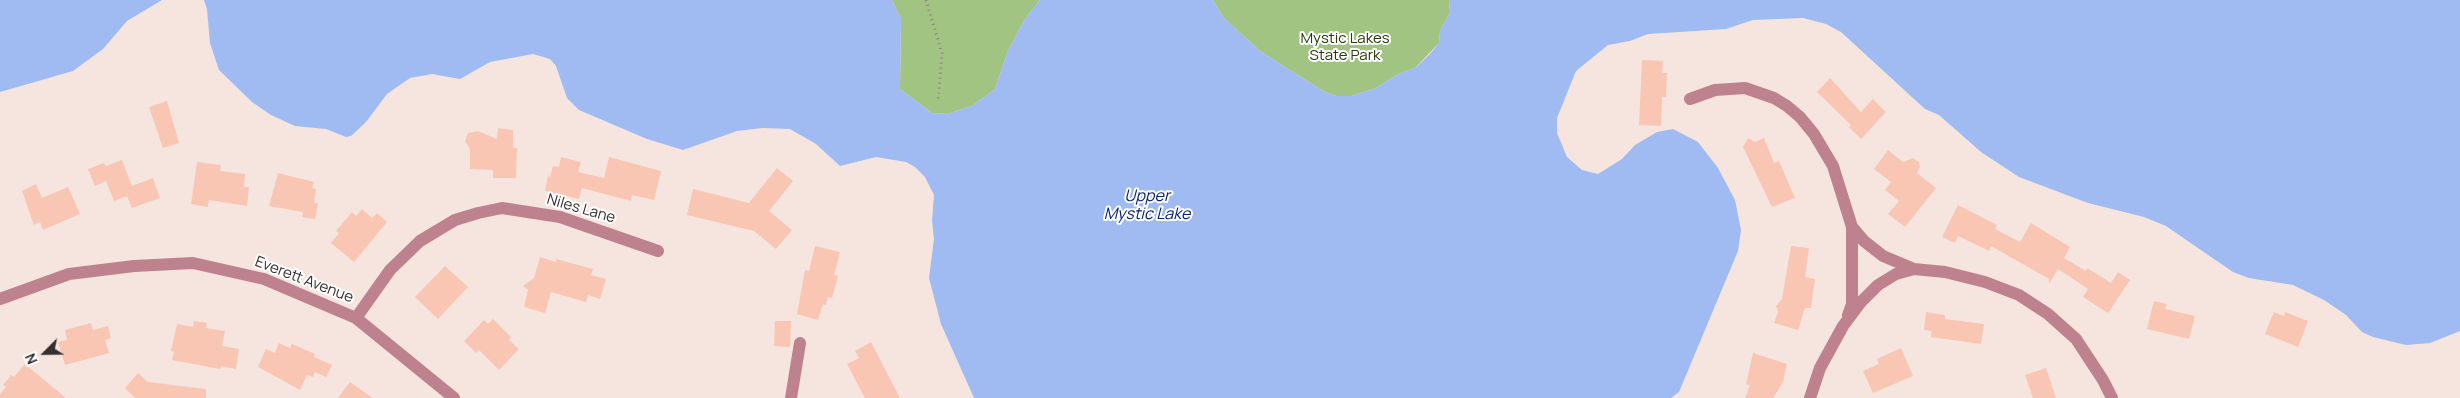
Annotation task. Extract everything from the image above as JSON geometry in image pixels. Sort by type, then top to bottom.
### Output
[{"type":"street","points":[[1690,99],[1715,90],[1745,88],[1774,98],[1800,117],[1814,134],[1833,166],[1852,227],[1852,304],[1843,326],[1820,368],[1810,398]]},
{"type":"street","name":"Niles Lane","points":[[356,318],[390,270],[420,241],[455,220],[478,212],[502,208],[560,217],[658,251]]},
{"type":"street","points":[[1852,227],[1864,242],[1882,256],[1914,269],[1945,272],[1986,282],[2019,295],[2048,314],[2076,339],[2103,380],[2112,398]]},
{"type":"street","name":"Everett Avenue","points":[[0,299],[69,274],[134,266],[194,263],[264,279],[356,318],[454,398]]},
{"type":"street","points":[[1843,326],[1861,302],[1878,286],[1896,274],[1914,269]]},
{"type":"street","points":[[791,398],[800,343]]},
{"type":"path","points":[[926,0],[942,53],[938,102]]},
{"type":"green space","points":[[892,0],[1040,0],[1025,19],[1008,51],[995,89],[972,106],[947,114],[932,113],[900,89],[901,19]]},
{"type":"green space","name":"Mystic Lakes State Park","points":[[1213,0],[1449,0],[1450,12],[1440,31],[1439,43],[1415,68],[1398,74],[1376,88],[1351,96],[1337,96],[1323,91],[1260,51],[1223,17]]},
{"type":"water","points":[[0,0],[162,0],[127,21],[103,49],[73,71],[0,92]]},
{"type":"water","name":"Upper Mystic Lake","points":[[204,0],[892,0],[901,19],[900,89],[932,113],[947,114],[972,106],[995,89],[1008,51],[1025,19],[1040,0],[1213,0],[1223,17],[1260,51],[1323,91],[1337,96],[1351,96],[1376,88],[1398,74],[1415,68],[1429,55],[1439,43],[1440,31],[1450,12],[1449,0],[2460,0],[2460,331],[2430,343],[2406,345],[2373,337],[2362,332],[2346,315],[2324,300],[2293,285],[2249,278],[2233,272],[2166,226],[2144,217],[2088,203],[2019,177],[1981,152],[1939,115],[1925,109],[1841,32],[1826,24],[1803,18],[1753,20],[1726,29],[1648,34],[1630,41],[1608,45],[1576,71],[1557,118],[1557,133],[1567,157],[1582,170],[1598,174],[1622,159],[1635,145],[1657,132],[1673,129],[1698,142],[1718,168],[1735,200],[1741,230],[1738,251],[1679,392],[1671,398],[974,398],[941,324],[929,278],[934,239],[932,221],[934,195],[925,177],[915,167],[906,162],[876,157],[840,166],[816,144],[790,129],[762,128],[737,131],[683,150],[647,139],[579,110],[567,98],[556,66],[550,59],[533,54],[490,62],[460,79],[432,74],[410,78],[387,94],[366,122],[351,136],[346,137],[326,129],[295,126],[271,115],[252,102],[219,70],[210,43],[207,9]]},
{"type":"building","points":[[1642,60],[1663,61],[1662,73],[1667,73],[1666,97],[1662,97],[1661,126],[1639,125]]},
{"type":"building","points":[[1830,78],[1861,112],[1873,99],[1886,112],[1861,139],[1849,127],[1851,125],[1817,92]]},
{"type":"building","points":[[167,101],[179,143],[163,148],[149,107]]},
{"type":"building","points":[[498,128],[513,130],[513,148],[517,148],[516,178],[493,178],[493,170],[470,169],[470,149],[465,141],[468,133],[478,131],[497,139]]},
{"type":"building","points":[[1748,138],[1755,142],[1764,138],[1774,163],[1779,161],[1795,198],[1772,207],[1743,147]]},
{"type":"building","points":[[1888,150],[1903,162],[1913,158],[1919,162],[1920,167],[1917,173],[1936,188],[1905,227],[1888,214],[1899,201],[1885,190],[1891,182],[1874,169]]},
{"type":"building","points":[[561,157],[581,162],[578,172],[604,178],[609,157],[661,171],[654,200],[632,195],[631,201],[582,188],[579,199],[545,191],[548,176],[550,177],[553,166],[559,167]]},
{"type":"building","points":[[122,160],[132,186],[153,178],[160,198],[132,208],[127,196],[114,201],[106,181],[95,186],[88,169],[104,163],[106,166]]},
{"type":"building","points":[[197,162],[221,165],[220,171],[245,174],[244,187],[249,187],[247,206],[209,200],[208,207],[191,204]]},
{"type":"building","points":[[777,168],[793,181],[769,211],[792,230],[776,249],[754,231],[687,215],[693,189],[749,203]]},
{"type":"building","points":[[278,173],[314,182],[312,188],[316,189],[314,203],[318,203],[315,219],[302,217],[303,212],[269,206]]},
{"type":"building","points":[[36,184],[42,198],[68,187],[80,214],[43,230],[40,222],[34,225],[22,191]]},
{"type":"building","points":[[1958,205],[1997,225],[1995,229],[2020,242],[2031,223],[2070,247],[2064,258],[2086,271],[2087,268],[2111,283],[2118,272],[2130,280],[2108,313],[2083,297],[2088,289],[2058,269],[2049,284],[2049,279],[1991,246],[1989,251],[1958,236],[1955,243],[1942,237]]},
{"type":"building","points":[[362,209],[372,218],[377,213],[387,222],[354,262],[331,243],[339,233],[336,231],[352,212],[356,216]]},
{"type":"building","points":[[815,246],[840,252],[834,275],[838,276],[832,298],[828,297],[826,305],[823,304],[818,320],[797,314],[805,270],[809,271]]},
{"type":"building","points":[[1791,246],[1809,248],[1805,277],[1815,279],[1811,308],[1805,308],[1798,330],[1774,323],[1778,312],[1776,306],[1782,299]]},
{"type":"building","points":[[540,257],[556,262],[556,259],[593,269],[591,275],[606,279],[600,299],[588,295],[586,302],[551,292],[545,313],[524,307],[528,290],[523,286],[534,278]]},
{"type":"building","points":[[445,266],[468,287],[438,319],[415,297]]},
{"type":"building","points":[[2154,301],[2167,304],[2165,309],[2195,316],[2189,339],[2147,329]]},
{"type":"building","points":[[1926,312],[1945,315],[1945,319],[1984,324],[1981,344],[1931,337],[1932,331],[1924,330]]},
{"type":"building","points":[[2274,312],[2284,316],[2285,312],[2308,321],[2298,347],[2265,334]]},
{"type":"building","points":[[493,319],[511,337],[509,340],[519,349],[499,370],[479,350],[476,353],[464,341],[484,320],[488,324]]},
{"type":"building","points":[[194,321],[207,323],[206,328],[225,331],[222,346],[239,349],[236,369],[221,366],[220,369],[172,360],[174,352],[171,351],[177,324],[193,327]]},
{"type":"building","points":[[775,321],[791,321],[790,347],[774,346]]},
{"type":"building","points":[[91,323],[93,330],[108,326],[111,338],[105,340],[109,353],[65,365],[58,342],[67,340],[65,330]]},
{"type":"building","points":[[871,342],[900,398],[865,398],[847,364],[859,358],[855,351]]},
{"type":"building","points":[[279,343],[290,348],[292,344],[315,354],[314,357],[332,365],[326,377],[315,372],[313,377],[307,375],[300,390],[258,367],[266,349],[275,353]]},
{"type":"building","points":[[1901,348],[1913,376],[1873,393],[1863,371],[1879,364],[1877,359]]},
{"type":"building","points":[[1753,353],[1787,364],[1783,382],[1773,398],[1745,398],[1750,385],[1746,384]]},
{"type":"building","points":[[25,364],[66,398],[0,398],[0,394],[6,387],[3,385],[11,375],[14,377]]},
{"type":"building","points":[[2046,368],[2056,398],[2033,398],[2025,375]]},
{"type":"building","points":[[138,373],[148,382],[206,389],[206,398],[135,398],[125,388]]},
{"type":"building","points":[[350,382],[373,398],[338,398]]}]
